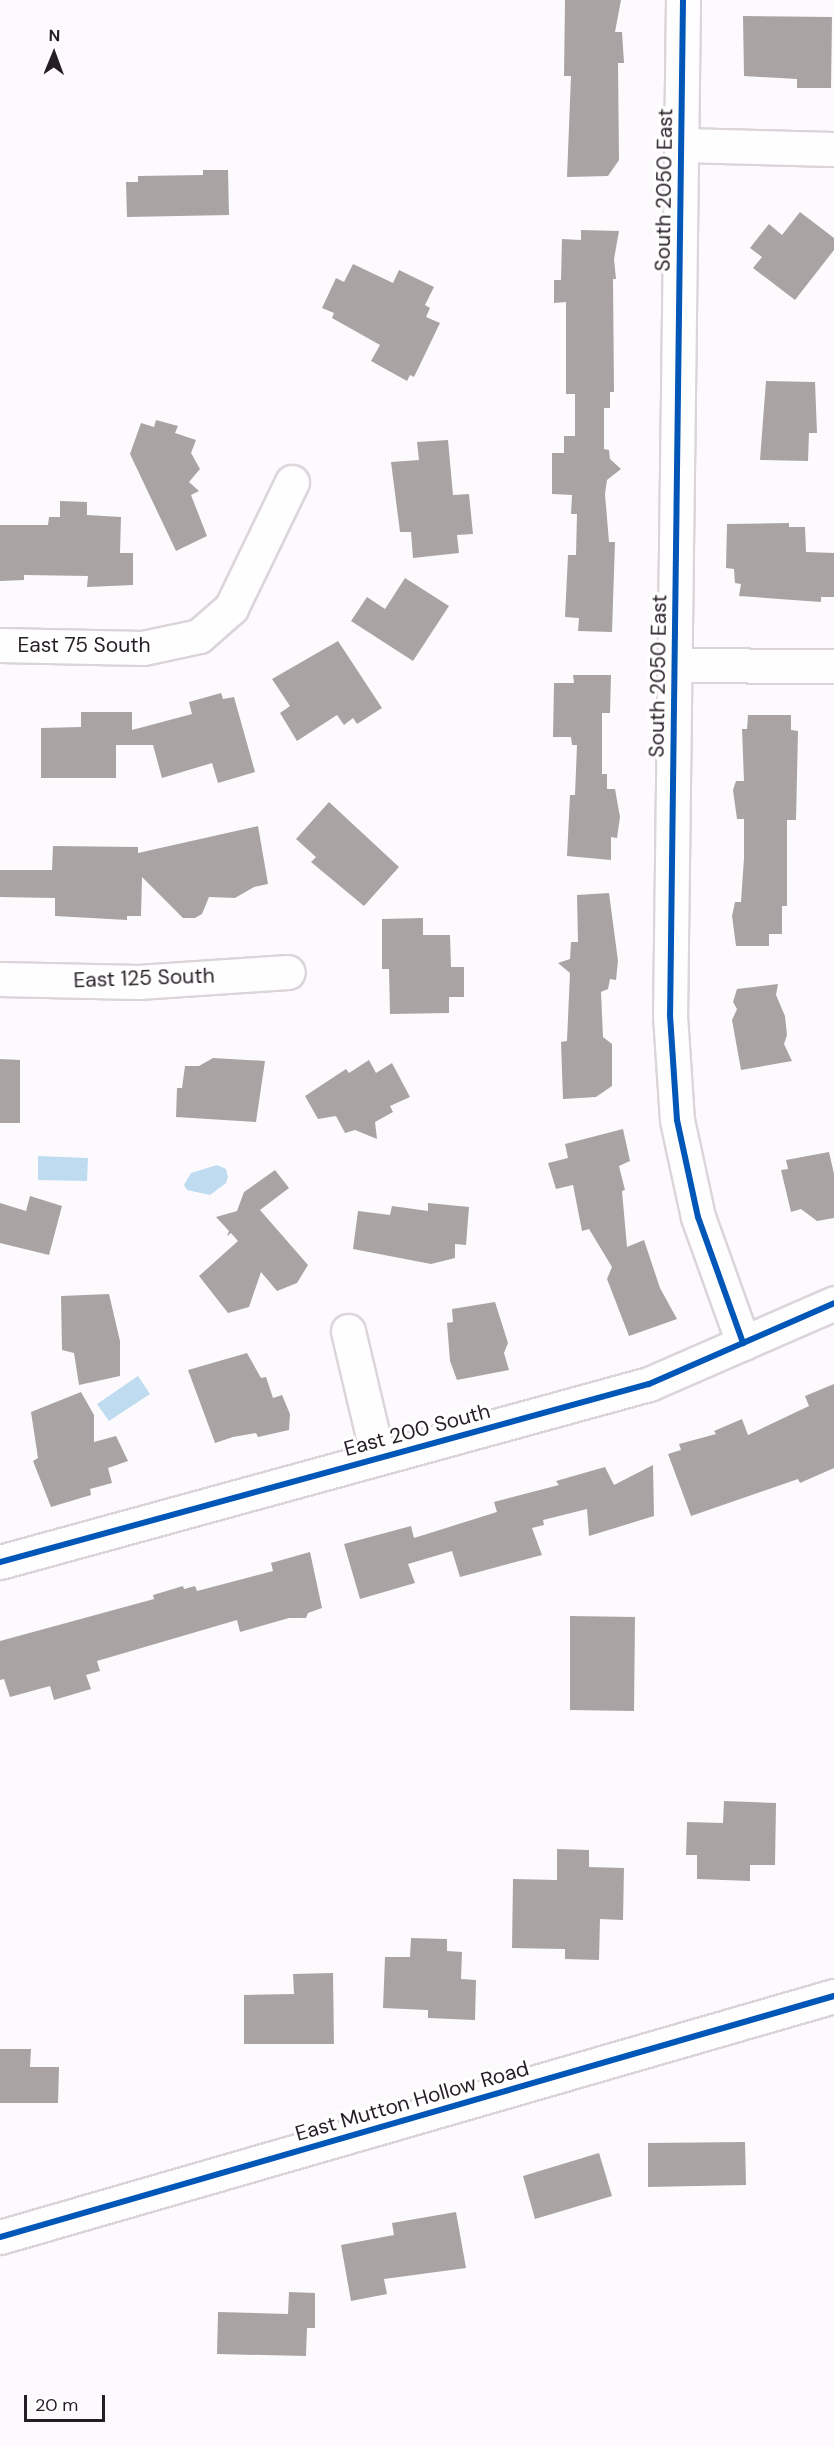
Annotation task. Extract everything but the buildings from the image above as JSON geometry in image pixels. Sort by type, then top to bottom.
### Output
[{"type":"street","name":"South 2050 East","points":[[683,0],[670,1016],[677,1120],[698,1217],[743,1343]]},
{"type":"street","points":[[681,145],[834,149]]},
{"type":"street","name":"East 75 South","points":[[0,645],[143,648],[199,636],[231,608],[292,482]]},
{"type":"street","points":[[675,665],[834,666]]},
{"type":"street","name":"East 125 South","points":[[0,979],[138,982],[288,972]]},
{"type":"street","name":"East 200 South","points":[[0,1562],[649,1384],[834,1303]]},
{"type":"street","points":[[348,1332],[378,1458]]},
{"type":"street","name":"East Mutton Hollow Road","points":[[0,2237],[834,1996]]},
{"type":"water","points":[[38,1156],[88,1158],[87,1181],[38,1180]]},
{"type":"water","points":[[217,1165],[226,1169],[228,1177],[226,1183],[210,1195],[187,1190],[184,1185],[191,1173]]},
{"type":"water","points":[[138,1376],[150,1394],[109,1421],[97,1404]]},
{"type":"cycle path","points":[[683,0],[670,1015],[677,1120],[698,1217],[743,1343]]},
{"type":"cycle path","points":[[0,1562],[649,1384],[834,1303]]},
{"type":"cycle path","points":[[0,2237],[834,1996]]}]
